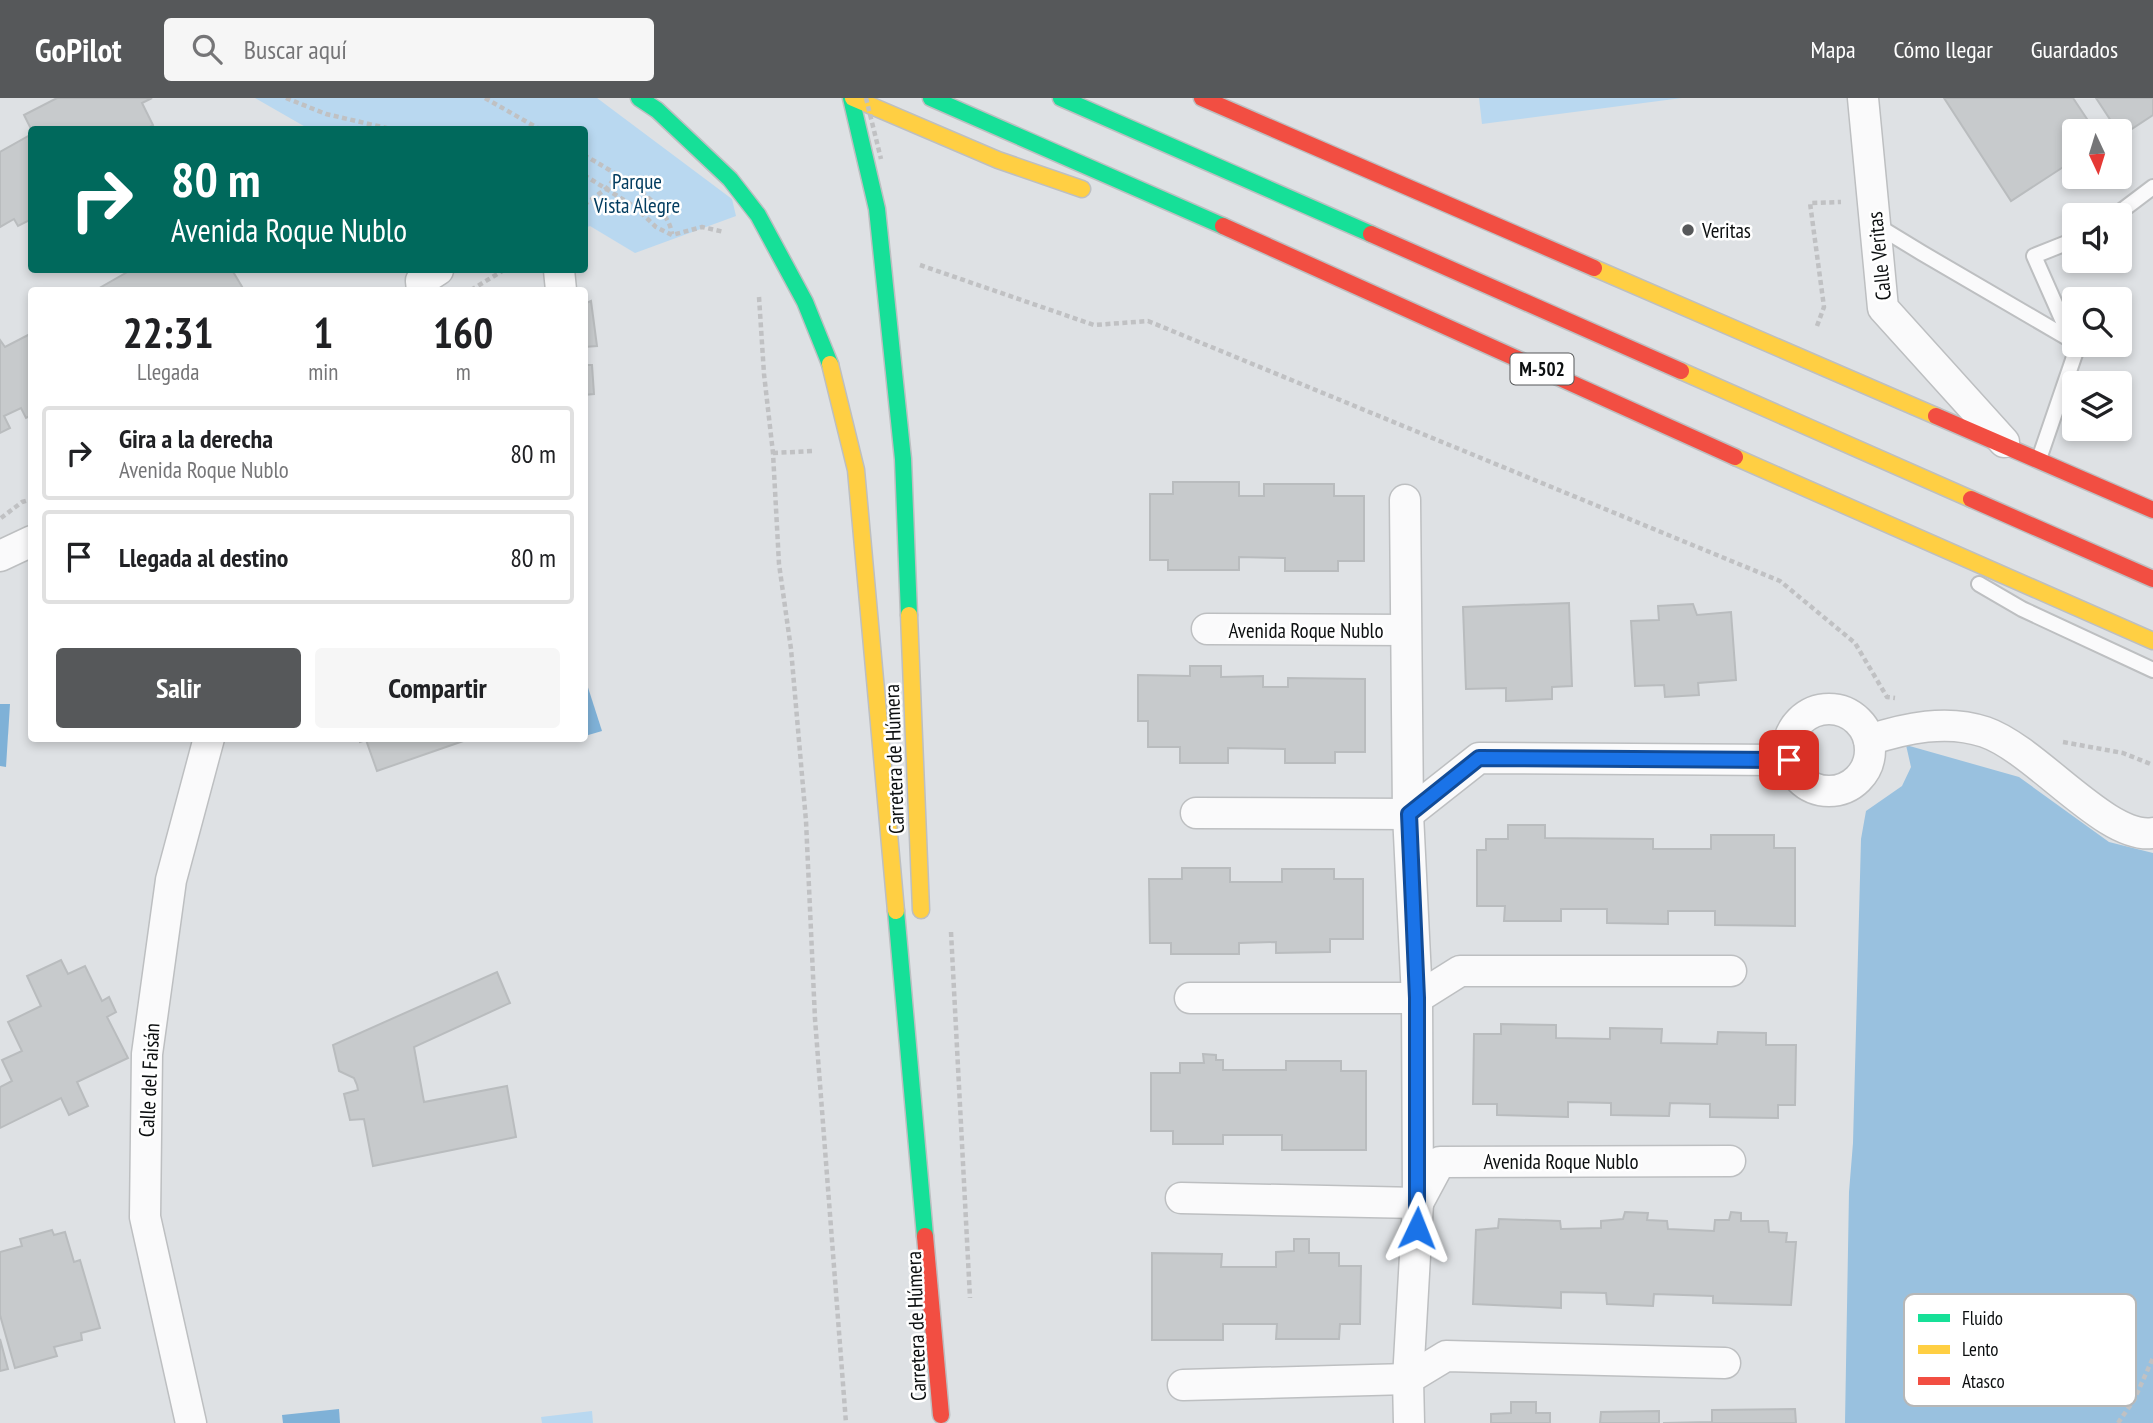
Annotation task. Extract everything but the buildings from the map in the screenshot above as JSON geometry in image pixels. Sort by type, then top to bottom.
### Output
[{"type":"main road","points":[[639,98],[657,110],[730,179],[758,215],[805,302],[830,363],[856,470],[941,1419]]},
{"type":"main road","points":[[852,98],[998,160],[1101,195]]},
{"type":"main road","name":"Carretera de Húmera","points":[[852,98],[877,209],[904,459],[922,930]]},
{"type":"main road","name":"M-502","points":[[931,98],[1320,268],[1857,512],[2153,641]]},
{"type":"main road","name":"M-502","points":[[1061,98],[2153,579]]},
{"type":"main road","points":[[1202,98],[2153,510]]},
{"type":"main road","name":"M-502","points":[[1153,212],[1320,268]]},
{"type":"main road","name":"Carretera de Húmera","points":[[928,1096],[941,1419]]},
{"type":"street","name":"Calle Veritas","points":[[1863,98],[1883,308],[2011,450]]},
{"type":"street","points":[[422,287],[421,281],[433,273]]},
{"type":"street","name":"Avenida Roque Nublo","points":[[1405,500],[1409,814],[1417,998],[1418,1203],[1408,1379],[1409,1423]]},
{"type":"street","points":[[0,556],[28,543]]},
{"type":"street","name":"Avenida Roque Nublo","points":[[1207,629],[1405,630]]},
{"type":"street","points":[[1826,708],[1847,713],[1863,727],[1869,740],[1870,754],[1866,767],[1848,786],[1835,790],[1820,790],[1806,784],[1795,774],[1789,760],[1787,746],[1791,732],[1800,719],[1826,708]]},
{"type":"street","points":[[1869,740],[1922,726],[1985,732],[2028,757],[2103,817],[2124,829],[2153,833]]},
{"type":"street","name":"Calle del Faisán","points":[[191,1423],[145,1217],[147,1054],[171,880],[208,742]]},
{"type":"street","points":[[1196,813],[1409,814],[1479,758],[1789,760]]},
{"type":"street","points":[[1190,998],[1417,998],[1460,971],[1731,971]]},
{"type":"street","name":"Avenida Roque Nublo","points":[[1418,1203],[1440,1162],[1730,1161]]},
{"type":"street","points":[[1181,1198],[1418,1203]]},
{"type":"street","points":[[1184,1385],[1408,1379],[1446,1356],[1725,1363]]},
{"type":"lane","points":[[2132,203],[2153,187]]},
{"type":"lane","points":[[1875,224],[2062,335]]},
{"type":"lane","points":[[2062,245],[2034,256],[2062,320]]},
{"type":"lane","points":[[2038,460],[2074,357]]},
{"type":"lane","points":[[1857,512],[2022,609],[2153,670]]},
{"type":"path","points":[[286,98],[326,114],[378,126]]},
{"type":"path","points":[[485,98],[534,126]]},
{"type":"path","points":[[866,98],[881,159]]},
{"type":"path","points":[[588,157],[647,195],[671,227],[672,235]]},
{"type":"path","points":[[588,202],[607,188],[618,174]]},
{"type":"path","points":[[588,177],[635,206],[656,227],[672,235],[702,227],[735,235]]},
{"type":"path","points":[[912,262],[1094,325],[1148,321],[1780,581]]},
{"type":"path","points":[[476,287],[499,273]]},
{"type":"path","points":[[759,290],[779,564],[791,649],[806,821],[815,1019],[846,1423]]},
{"type":"path","points":[[0,518],[28,500]]},
{"type":"path","points":[[2136,1396],[2153,1358]]},
{"type":"path","points":[[2118,1423],[2130,1406]]},
{"type":"green space","name":"Parque Vista Alegre","points":[[255,98],[597,98],[732,199],[736,216],[635,253],[588,227],[588,126],[304,126]]},
{"type":"green space","points":[[1479,98],[1682,98],[1482,124]]},
{"type":"green space","points":[[592,1411],[593,1423],[542,1423],[541,1417]]},
{"type":"shaded area","points":[[588,687],[602,731],[588,735]]},
{"type":"shaded area","points":[[0,704],[10,704],[6,767],[0,766]]},
{"type":"shaded area","points":[[1906,745],[2019,777],[2109,842],[2153,853],[2153,1423],[1845,1423],[1849,1192],[1853,1143],[1861,839],[1866,811],[1902,786],[1911,767]]},
{"type":"shaded area","points":[[339,1409],[340,1423],[283,1423],[282,1415]]},
{"type":"traffic: fast","points":[[639,98],[657,110],[730,179],[758,215],[805,302],[830,364]]},
{"type":"traffic: fast","points":[[851,98],[877,209],[903,459],[909,615]]},
{"type":"traffic: fast","points":[[931,98],[1223,226]]},
{"type":"traffic: fast","points":[[1061,98],[1371,234]]},
{"type":"traffic: fast","points":[[896,911],[925,1236]]},
{"type":"traffic: slow","points":[[853,98],[998,160],[1082,189]]},
{"type":"traffic: slow","points":[[1594,268],[1936,416]]},
{"type":"traffic: slow","points":[[830,364],[856,470],[896,911]]},
{"type":"traffic: slow","points":[[1681,371],[1971,499]]},
{"type":"traffic: slow","points":[[1735,457],[2153,641]]},
{"type":"traffic: slow","points":[[909,615],[921,910]]},
{"type":"traffic: jam","points":[[1202,98],[1594,268]]},
{"type":"traffic: jam","points":[[1223,226],[1735,457]]},
{"type":"traffic: jam","points":[[1371,234],[1681,371]]},
{"type":"traffic: jam","points":[[1936,416],[2153,510]]},
{"type":"traffic: jam","points":[[1971,499],[2153,579]]},
{"type":"traffic: jam","points":[[925,1236],[941,1415]]},
{"type":"place","name":"Veritas","points":[[1688,230]]},
{"type":"route","points":[[1417,1228],[1417,998],[1409,814],[1479,758],[1789,760]]}]
